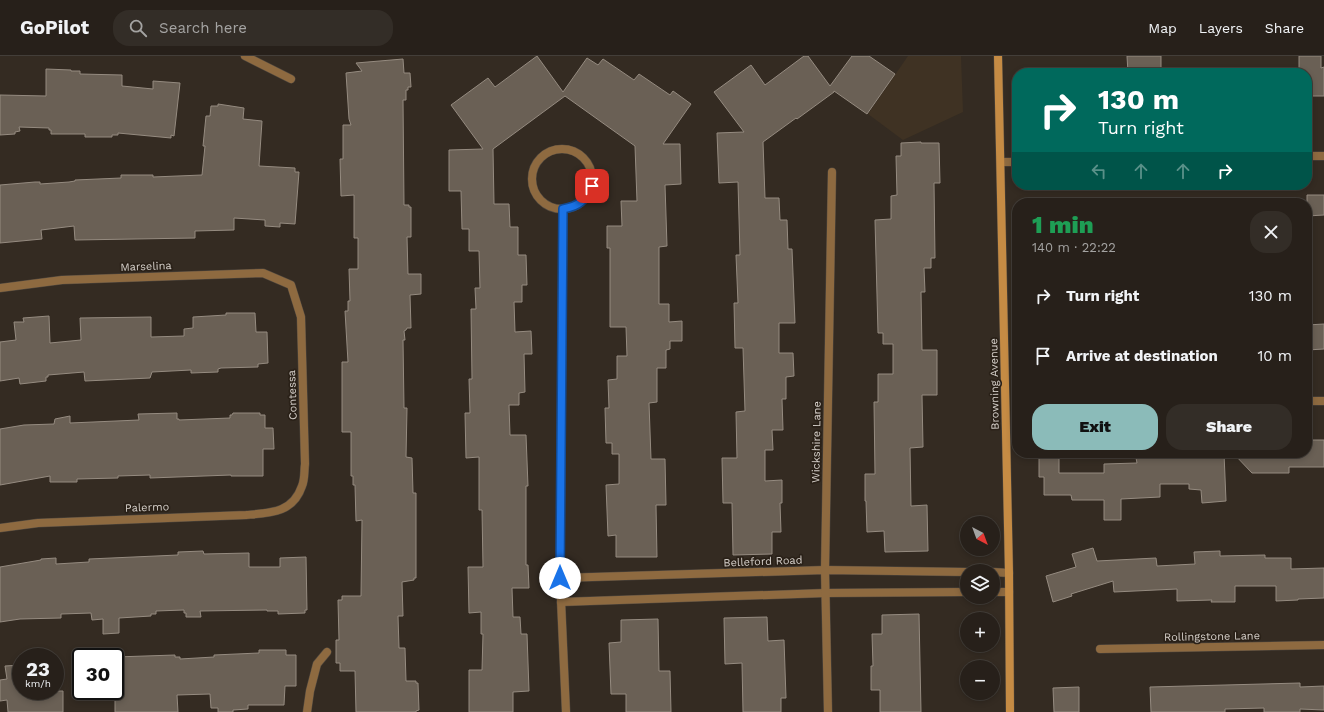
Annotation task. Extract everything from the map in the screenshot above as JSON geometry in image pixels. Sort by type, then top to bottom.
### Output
[{"type":"street","points":[[245,56],[291,79]]},
{"type":"street","name":"Browning Avenue","points":[[998,56],[1009,572],[1010,712]]},
{"type":"street","points":[[556,150],[576,152],[584,158],[589,166],[592,176],[592,186],[588,195],[581,202],[572,207],[563,209],[553,208],[544,203],[538,196],[532,178],[535,168],[540,160],[547,153],[556,150]]},
{"type":"street","points":[[1312,156],[1324,156]]},
{"type":"street","points":[[1001,162],[1012,162]]},
{"type":"street","name":"Wickshire Lane","points":[[828,712],[825,570],[832,172]]},
{"type":"street","points":[[563,209],[560,578],[566,712]]},
{"type":"street","name":"Marselina","points":[[0,288],[62,280],[263,273],[291,285]]},
{"type":"street","name":"Contessa","points":[[291,285],[301,317],[305,464],[303,486],[293,504]]},
{"type":"street","points":[[1312,401],[1324,400]]},
{"type":"street","name":"Palermo","points":[[0,528],[38,523],[246,515],[273,512],[293,504]]},
{"type":"street","name":"Belleford Road","points":[[560,578],[825,570],[960,572]]},
{"type":"street","points":[[1000,572],[1009,572]]},
{"type":"street","points":[[561,602],[826,593],[960,592]]},
{"type":"street","points":[[1000,592],[1009,592]]},
{"type":"street","name":"Rollingstone Lane","points":[[1100,649],[1324,645]]},
{"type":"street","points":[[307,712],[310,691],[317,664],[326,652]]},
{"type":"shaded area","points":[[908,56],[961,56],[963,112],[903,140],[868,114]]},
{"type":"building","points":[[537,56],[563,92],[587,58],[598,65],[603,59],[634,80],[639,74],[670,95],[673,91],[691,104],[663,144],[680,144],[681,184],[665,185],[667,246],[659,247],[659,304],[669,304],[669,322],[682,321],[682,341],[670,341],[670,349],[666,350],[666,368],[657,368],[657,402],[649,403],[651,459],[665,459],[666,505],[656,505],[657,557],[616,557],[616,535],[608,536],[606,485],[619,484],[619,454],[612,454],[612,443],[606,443],[605,408],[609,408],[608,380],[617,379],[617,356],[627,356],[626,327],[610,327],[610,248],[607,248],[607,226],[622,226],[621,201],[637,201],[635,146],[565,96],[493,149],[494,204],[509,204],[510,227],[518,227],[518,255],[526,255],[527,285],[522,285],[522,302],[514,302],[515,332],[531,331],[532,354],[524,354],[525,392],[519,393],[519,405],[509,405],[510,435],[526,435],[528,486],[526,486],[526,565],[528,565],[529,588],[512,588],[513,617],[520,617],[521,634],[527,634],[529,691],[513,692],[513,712],[469,712],[469,670],[482,670],[483,634],[481,634],[481,612],[469,613],[468,567],[483,567],[482,510],[479,510],[479,457],[466,458],[465,413],[470,413],[469,379],[472,379],[471,309],[476,309],[475,288],[480,288],[479,251],[469,251],[469,229],[462,229],[461,191],[449,191],[449,150],[483,149],[451,105],[488,78],[495,87]]},
{"type":"building","points":[[804,56],[808,56],[830,86],[852,56],[869,56],[895,74],[867,114],[834,91],[763,142],[765,198],[779,198],[780,220],[787,220],[788,249],[792,249],[795,323],[779,323],[779,353],[793,353],[794,376],[786,377],[786,399],[782,399],[783,430],[772,430],[773,450],[765,450],[765,481],[782,480],[782,503],[780,503],[781,532],[772,532],[772,554],[733,555],[732,503],[723,503],[722,458],[737,458],[736,412],[745,411],[743,348],[735,348],[734,303],[738,303],[736,255],[740,255],[738,182],[719,183],[717,133],[744,132],[714,92],[751,65],[765,85]]},
{"type":"building","points":[[1127,56],[1161,56],[1161,68],[1128,68]]},
{"type":"building","points":[[1299,56],[1321,56],[1321,68],[1324,67],[1324,96],[1312,96],[1312,68],[1299,68]]},
{"type":"building","points":[[403,59],[404,73],[410,73],[411,87],[408,87],[408,90],[406,90],[406,100],[403,100],[404,205],[409,205],[409,207],[411,207],[411,237],[407,237],[408,274],[421,274],[421,294],[410,295],[411,328],[407,328],[404,331],[405,340],[403,340],[404,408],[407,408],[406,457],[412,458],[413,493],[416,493],[416,578],[414,578],[414,580],[402,582],[403,616],[398,616],[399,648],[405,648],[406,681],[416,681],[416,683],[418,683],[419,710],[416,712],[356,712],[355,671],[340,671],[340,663],[336,663],[336,640],[339,640],[338,600],[342,600],[342,596],[361,596],[362,520],[356,521],[355,485],[353,485],[353,476],[351,476],[351,432],[342,432],[342,362],[348,362],[345,311],[348,311],[348,301],[350,301],[349,269],[358,269],[358,238],[354,238],[354,195],[341,196],[340,159],[343,159],[343,125],[351,125],[349,119],[346,73],[362,71],[356,63]]},
{"type":"building","points":[[46,69],[80,71],[80,74],[122,75],[122,86],[153,89],[153,81],[180,83],[174,136],[171,135],[171,138],[118,133],[118,135],[112,135],[112,137],[85,137],[85,134],[51,134],[51,130],[49,130],[49,128],[19,127],[20,131],[15,132],[15,134],[0,135],[0,95],[46,96]]},
{"type":"building","points":[[218,104],[244,108],[243,119],[262,121],[259,166],[295,168],[295,172],[299,172],[295,224],[280,223],[280,227],[265,226],[265,220],[234,218],[234,230],[195,231],[195,238],[75,240],[74,226],[41,230],[42,239],[0,243],[0,185],[35,182],[40,182],[40,184],[69,182],[75,180],[121,178],[121,175],[153,175],[153,177],[202,175],[206,116],[210,116],[211,106],[218,106]]},
{"type":"building","points":[[901,143],[939,143],[940,183],[934,183],[935,258],[931,258],[931,268],[924,268],[925,292],[921,292],[922,350],[937,350],[937,395],[922,395],[923,447],[910,448],[911,506],[927,505],[928,551],[885,552],[884,531],[867,532],[865,501],[865,474],[875,474],[874,402],[878,402],[878,374],[893,374],[893,344],[883,344],[883,333],[878,333],[875,220],[891,219],[891,196],[897,195],[896,156],[901,156]]},
{"type":"building","points":[[1307,195],[1324,195],[1324,215],[1312,216],[1312,198],[1307,198]]},
{"type":"building","points":[[226,313],[255,313],[256,332],[267,332],[268,363],[258,364],[258,367],[221,368],[218,369],[218,372],[191,373],[191,370],[152,372],[150,378],[85,381],[84,372],[48,375],[48,377],[46,377],[46,381],[20,384],[19,378],[0,381],[0,342],[16,340],[14,322],[24,322],[23,318],[49,316],[50,343],[81,340],[80,318],[151,317],[151,337],[184,336],[184,329],[193,328],[193,317],[226,315]]},
{"type":"building","points":[[1324,324],[1324,349],[1312,350],[1312,325]]},
{"type":"building","points":[[177,413],[177,419],[179,420],[230,418],[230,415],[233,413],[260,413],[260,415],[265,415],[265,428],[273,428],[274,449],[263,449],[263,476],[231,475],[150,478],[150,475],[118,476],[118,478],[77,479],[77,482],[50,482],[50,476],[0,485],[0,429],[24,425],[54,424],[55,419],[70,416],[70,423],[139,420],[138,414]]},
{"type":"building","points":[[1312,440],[1324,440],[1324,467],[1289,467],[1289,473],[1252,473],[1238,458],[1312,458]]},
{"type":"building","points":[[1039,458],[1059,458],[1059,473],[1104,473],[1104,464],[1137,463],[1136,458],[1224,458],[1226,501],[1202,503],[1201,490],[1189,489],[1189,484],[1160,484],[1160,497],[1121,499],[1121,520],[1104,520],[1104,500],[1072,500],[1071,495],[1044,495],[1044,477],[1039,477]]},
{"type":"building","points":[[1093,548],[1097,561],[1156,558],[1157,566],[1195,564],[1194,552],[1220,551],[1220,556],[1265,555],[1265,558],[1291,558],[1291,569],[1324,568],[1324,598],[1276,601],[1276,586],[1235,586],[1235,602],[1211,602],[1212,600],[1177,601],[1177,589],[1114,592],[1113,581],[1071,594],[1072,596],[1053,602],[1046,576],[1076,567],[1072,554]]},
{"type":"building","points":[[203,551],[204,554],[249,553],[249,567],[280,567],[280,558],[306,557],[307,610],[305,610],[305,613],[278,614],[278,611],[267,610],[200,611],[201,617],[186,617],[184,610],[156,611],[156,614],[151,614],[151,616],[119,618],[119,633],[103,634],[103,619],[92,620],[91,613],[61,614],[61,618],[20,619],[0,622],[0,567],[41,559],[56,558],[56,564],[89,562],[89,559],[178,555],[178,552]]},
{"type":"building","points":[[919,614],[921,712],[880,712],[880,690],[871,690],[871,666],[873,666],[872,634],[882,634],[882,615]]},
{"type":"building","points":[[767,617],[768,641],[784,640],[786,698],[781,698],[781,712],[743,712],[742,663],[725,664],[724,618]]},
{"type":"building","points":[[658,619],[659,671],[670,671],[671,712],[626,712],[626,694],[611,694],[609,643],[621,642],[621,620]]},
{"type":"building","points":[[259,650],[286,650],[286,655],[296,655],[296,686],[285,686],[284,705],[248,705],[248,709],[233,710],[233,712],[218,712],[218,708],[211,708],[210,694],[177,695],[178,712],[115,712],[115,700],[124,700],[124,657],[175,655],[175,657],[180,657],[180,659],[214,657],[214,655],[259,653]]},
{"type":"building","points":[[5,666],[12,666],[12,700],[63,700],[63,712],[8,712],[7,700],[0,701],[0,680],[7,679]]},
{"type":"building","points":[[1300,683],[1300,687],[1324,686],[1324,710],[1300,709],[1300,712],[1264,712],[1264,708],[1225,709],[1225,712],[1151,712],[1150,687]]},
{"type":"building","points":[[1079,687],[1079,712],[1054,712],[1053,688]]},
{"type":"route","points":[[560,578],[563,209],[572,207],[581,202],[588,195],[592,186]]}]
